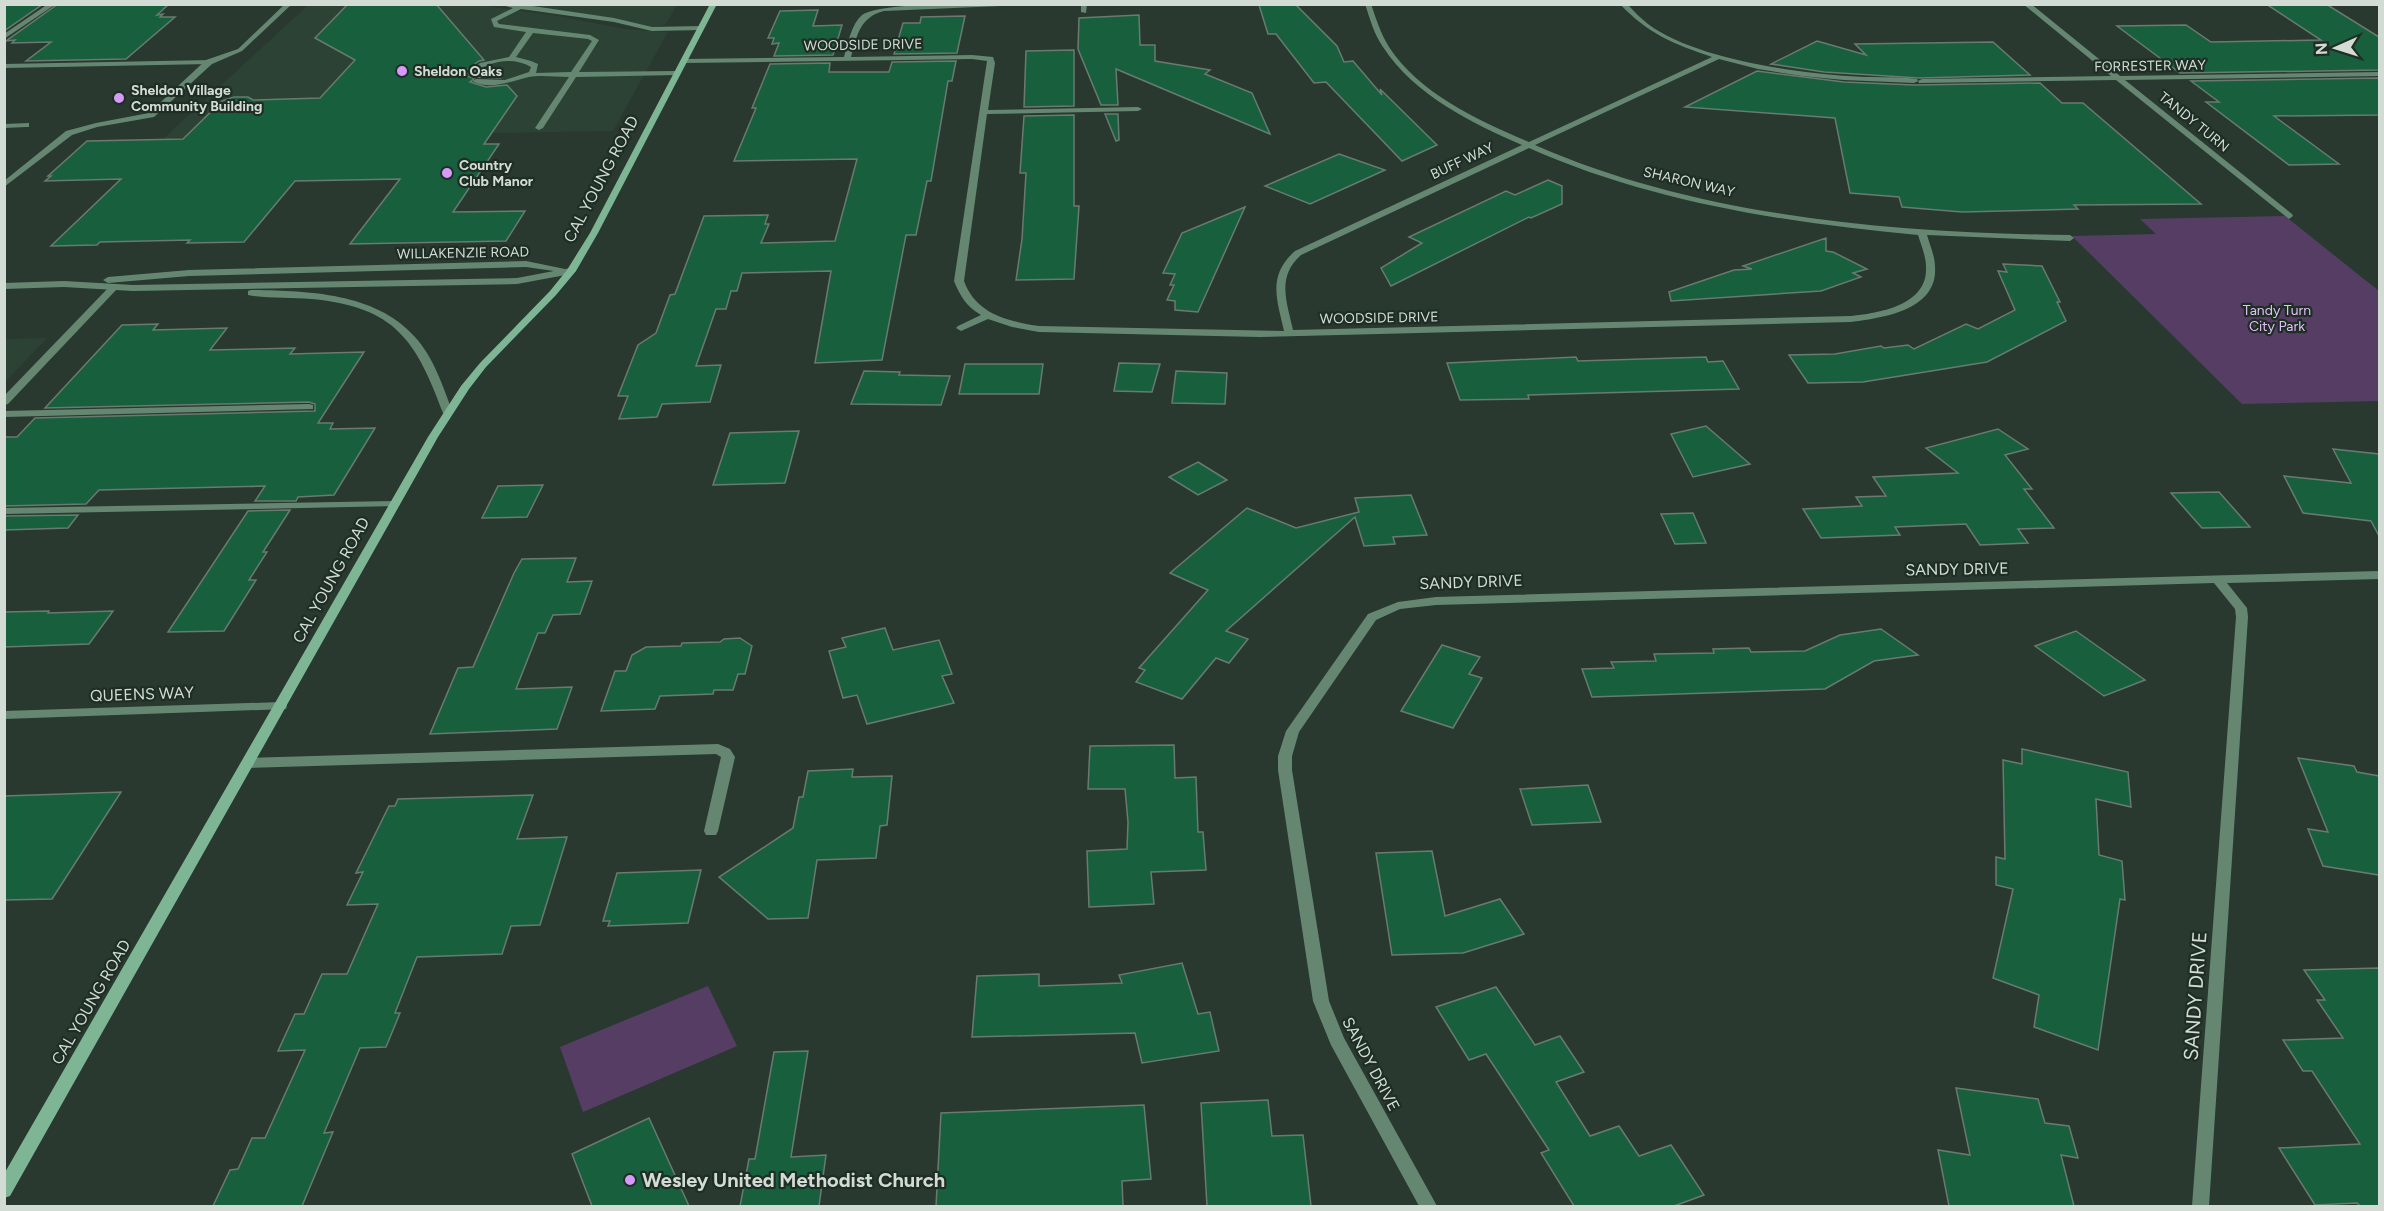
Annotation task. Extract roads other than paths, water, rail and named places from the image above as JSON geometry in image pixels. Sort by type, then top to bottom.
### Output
[{"type":"main road","name":"CAL YOUNG ROAD","points":[[4,1191],[448,412],[483,365],[553,293],[571,271],[594,233],[714,4]]},
{"type":"street","points":[[4,37],[53,4]]},
{"type":"street","points":[[4,66],[208,62],[237,51],[289,4]]},
{"type":"street","points":[[501,4],[614,20],[652,29],[701,28]]},
{"type":"street","points":[[847,59],[860,20],[868,13],[878,10],[902,7],[1047,4]]},
{"type":"street","name":"SHARON WAY","points":[[1368,4],[1382,41],[1399,64],[1459,110],[1528,145],[1617,178],[1725,205],[1802,220],[1922,233],[2070,238]]},
{"type":"street","name":"FORRESTER WAY","points":[[1623,4],[1637,19],[1659,33],[1718,57],[1821,76],[1918,81],[2379,74]]},
{"type":"street","name":"TANDY TURN","points":[[2026,4],[2289,216]]},
{"type":"street","points":[[520,7],[493,20],[496,26],[590,37],[596,40],[539,128]]},
{"type":"street","points":[[510,60],[531,31]]},
{"type":"street","name":"BUFF WAY","points":[[1289,333],[1280,280],[1284,266],[1290,258],[1718,57]]},
{"type":"street","name":"WOODSIDE DRIVE","points":[[684,62],[987,58],[991,63],[959,281],[967,299],[988,315],[1018,326],[1062,331],[1289,333],[1833,321],[1867,318],[1897,310],[1921,294],[1931,272],[1922,233]]},
{"type":"street","points":[[469,74],[486,64],[510,60],[531,63],[535,69],[530,75]]},
{"type":"street","points":[[4,185],[69,133],[96,125],[151,115],[208,62]]},
{"type":"street","points":[[476,81],[505,82],[530,75],[677,73]]},
{"type":"street","points":[[984,112],[1138,109]]},
{"type":"street","points":[[4,126],[26,125]]},
{"type":"street","name":"WILLAKENZIE ROAD","points":[[4,286],[64,284],[189,273],[526,264],[571,271]]},
{"type":"street","name":"WILLAKENZIE ROAD","points":[[64,284],[133,288],[517,281],[571,271]]},
{"type":"street","points":[[4,402],[114,287]]},
{"type":"street","points":[[133,288],[168,292],[298,295],[331,299],[370,310],[400,327],[412,339],[425,358],[448,412]]},
{"type":"street","points":[[961,328],[988,315]]},
{"type":"street","points":[[4,414],[309,407]]},
{"type":"street","points":[[4,511],[394,504]]},
{"type":"street","name":"SANDY DRIVE","points":[[1428,1206],[1336,1040],[1321,1001],[1285,770],[1287,748],[1293,731],[1372,618],[1398,606],[1436,601],[2379,575]]},
{"type":"street","name":"SANDY DRIVE","points":[[2201,1206],[2242,617],[2241,608],[2218,580]]},
{"type":"street","name":"QUEENS WAY","points":[[4,715],[281,706]]},
{"type":"street","points":[[248,763],[718,749],[728,756],[711,831]]},
{"type":"place","name":"Sheldon Oaks","points":[[402,71]]},
{"type":"place","name":"Sheldon Village Community Building","points":[[119,98]]},
{"type":"place","name":"Country Club Manor","points":[[447,173]]},
{"type":"place","name":"Wesley United Methodist Church","points":[[630,1180]]},
{"type":"park label","name":"Tandy Turn City Park","points":[[2277,318]]}]
